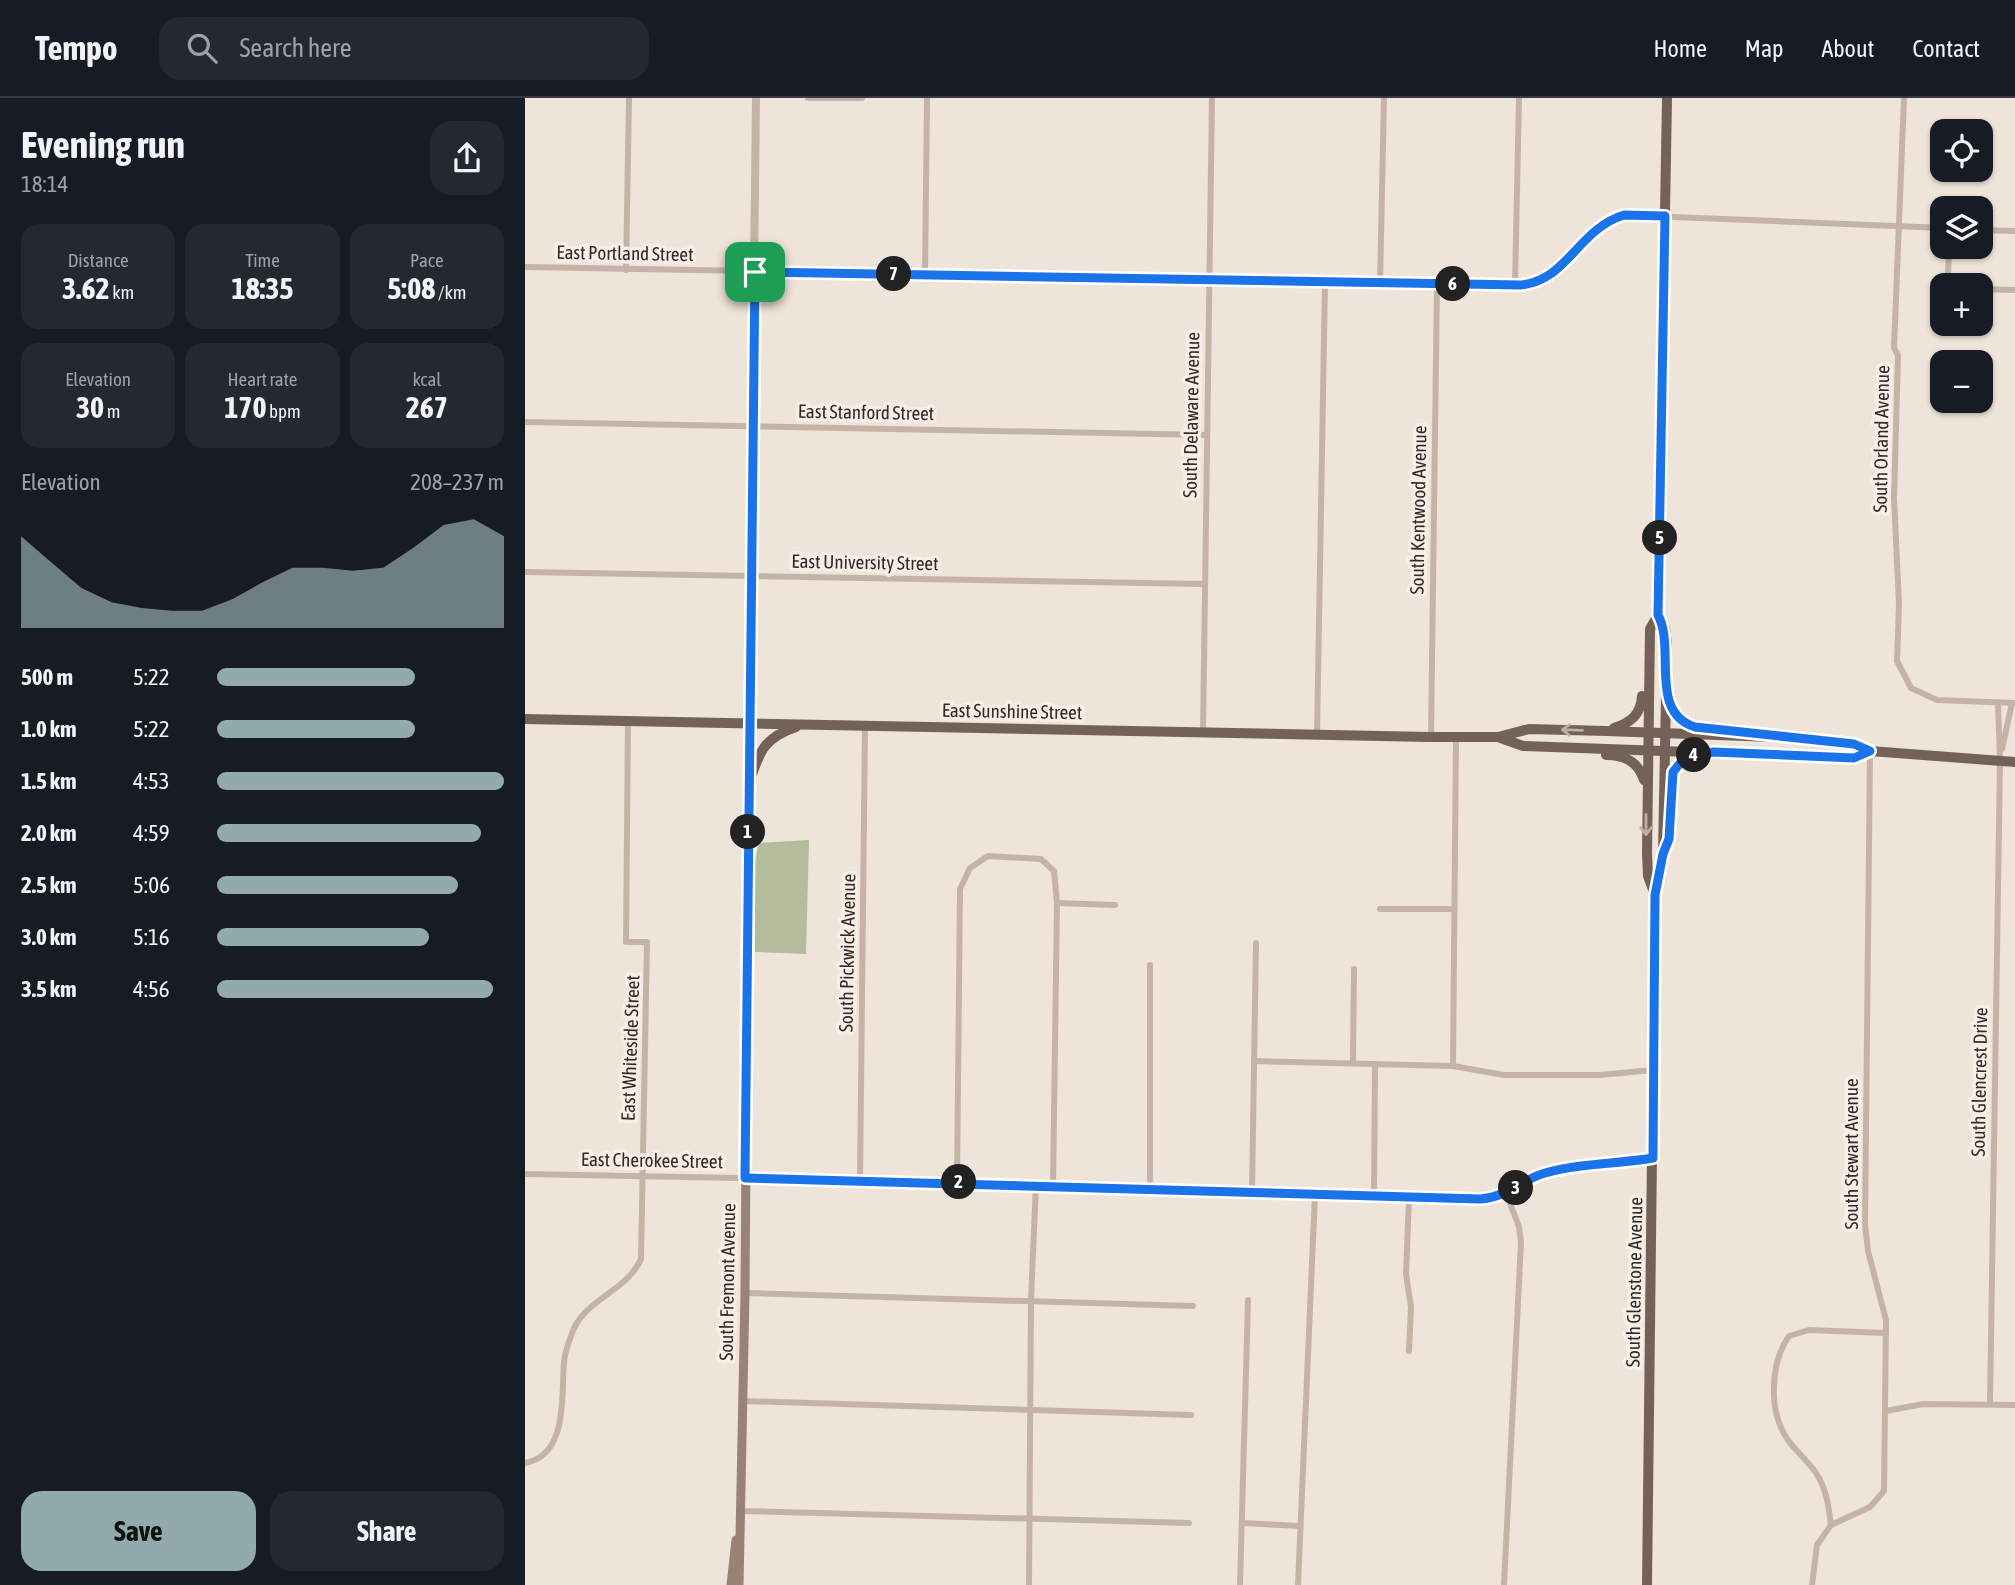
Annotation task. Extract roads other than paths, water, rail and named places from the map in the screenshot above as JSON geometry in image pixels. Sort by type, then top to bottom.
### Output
[{"type":"main road","name":"South Glenstone Avenue","points":[[1655,895],[1648,876],[1646,792],[1649,639],[1650,629],[1658,615],[1667,98]]},
{"type":"main road","name":"South Glenstone Avenue","points":[[1647,1585],[1655,895],[1663,854],[1667,643],[1665,628],[1658,615]]},
{"type":"main road","points":[[1607,731],[1629,722],[1640,709],[1644,649],[1649,639]]},
{"type":"main road","points":[[1666,684],[1672,709],[1687,724],[1800,738]]},
{"type":"main road","name":"East Sunshine Street","points":[[525,719],[1498,737],[1523,746],[1854,758],[1870,751]]},
{"type":"main road","name":"South Fremont Avenue","points":[[739,1585],[745,1293],[749,723]]},
{"type":"main road","points":[[748,786],[760,754],[771,738],[803,724]]},
{"type":"main road","name":"East Sunshine Street","points":[[1498,737],[1517,729],[1529,729],[1800,738],[1854,744],[1870,751],[2015,762]]},
{"type":"main road","points":[[1523,746],[1543,752],[1623,756],[1640,770],[1646,792]]},
{"type":"main road","points":[[1663,854],[1669,839],[1675,767],[1689,756],[1713,752]]},
{"type":"main road","points":[[730,1585],[735,1541],[740,1528]]},
{"type":"street","points":[[626,270],[629,98]]},
{"type":"street","name":"South Fremont Avenue","points":[[749,723],[756,98]]},
{"type":"street","points":[[808,98],[862,98]]},
{"type":"street","points":[[925,275],[927,98]]},
{"type":"street","name":"South Delaware Avenue","points":[[1203,733],[1212,98]]},
{"type":"street","points":[[1380,283],[1384,98]]},
{"type":"street","points":[[1515,285],[1519,98]]},
{"type":"street","name":"South Orland Avenue","points":[[1904,98],[1895,297],[1895,348],[1898,355],[1894,498],[1899,604],[1897,661],[1911,688],[1937,700],[2013,703],[2000,761]]},
{"type":"street","name":"East Portland Street","points":[[525,267],[1515,285],[1533,283],[1552,274],[1589,233],[1608,220],[1624,215],[1930,227]]},
{"type":"street","points":[[1993,231],[2015,232]]},
{"type":"street","points":[[1317,735],[1325,282]]},
{"type":"street","name":"South Kentwood Avenue","points":[[1431,737],[1437,284]]},
{"type":"street","points":[[1993,289],[2015,290]]},
{"type":"street","name":"East Stanford Street","points":[[525,422],[1207,435]]},
{"type":"street","name":"East University Street","points":[[525,572],[1204,584]]},
{"type":"street","points":[[1998,702],[2000,761]]},
{"type":"street","name":"East Whiteside Street","points":[[525,1463],[543,1455],[559,1429],[564,1359],[573,1329],[588,1307],[634,1275],[641,1259],[649,968],[647,942],[626,942],[628,722]]},
{"type":"street","name":"South Pickwick Avenue","points":[[860,1180],[865,726]]},
{"type":"street","points":[[1453,1066],[1456,737]]},
{"type":"street","name":"South Stewart Avenue","points":[[1831,1525],[1870,1507],[1884,1491],[1886,1333],[1884,1308],[1868,1251],[1865,1224],[1870,751]]},
{"type":"street","name":"South Glencrest Drive","points":[[1990,1404],[2000,761]]},
{"type":"street","points":[[957,1182],[960,889],[970,868],[988,856],[1041,859],[1053,871],[1057,904],[1053,1186]]},
{"type":"street","points":[[1057,904],[1115,905]]},
{"type":"street","points":[[1380,909],[1454,909]]},
{"type":"street","points":[[1252,1192],[1256,943]]},
{"type":"street","points":[[1150,965],[1150,1188]]},
{"type":"street","points":[[1353,970],[1353,1063]]},
{"type":"street","points":[[1255,1061],[1453,1066],[1504,1075],[1599,1075],[1653,1070]]},
{"type":"street","points":[[1374,1196],[1375,1065]]},
{"type":"street","name":"East Cherokee Street","points":[[525,1174],[957,1182],[1480,1199],[1507,1195],[1531,1178],[1554,1171],[1653,1158]]},
{"type":"street","points":[[1030,1585],[1033,1410],[1031,1299],[1036,1185]]},
{"type":"street","points":[[1298,1585],[1315,1194]]},
{"type":"street","points":[[1504,1585],[1521,1242],[1519,1227],[1507,1195]]},
{"type":"street","points":[[1409,1198],[1406,1274],[1411,1307],[1409,1351]]},
{"type":"street","points":[[745,1293],[1031,1299],[1193,1306]]},
{"type":"street","points":[[1240,1585],[1248,1300]]},
{"type":"street","points":[[1812,1585],[1817,1545],[1831,1525],[1819,1476],[1788,1440],[1778,1419],[1776,1369],[1779,1353],[1789,1336],[1809,1330],[1886,1333]]},
{"type":"street","points":[[743,1401],[1191,1415]]},
{"type":"street","points":[[1886,1411],[1923,1404],[2015,1405]]},
{"type":"street","points":[[741,1511],[1189,1523]]},
{"type":"street","points":[[1242,1523],[1300,1526]]}]
